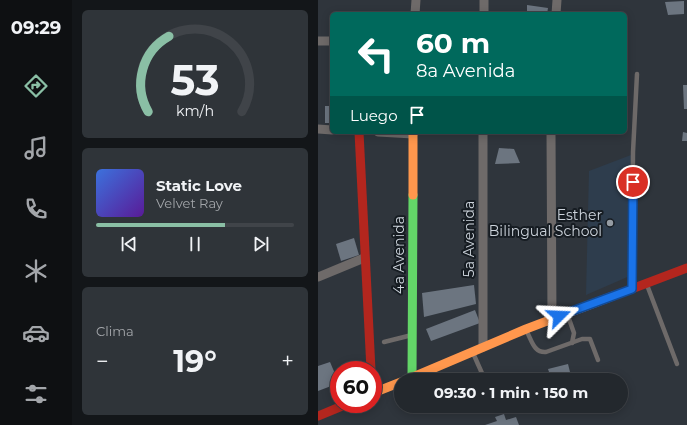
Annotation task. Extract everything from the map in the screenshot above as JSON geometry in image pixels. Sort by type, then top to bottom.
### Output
[{"type":"street","points":[[415,12],[416,0]]},
{"type":"street","points":[[484,0],[484,12]]},
{"type":"street","points":[[556,12],[557,0]]},
{"type":"street","points":[[318,41],[330,41]]},
{"type":"street","points":[[318,129],[330,130]]},
{"type":"street","points":[[359,134],[364,258],[370,361]]},
{"type":"street","name":"4a Avenida","points":[[409,373],[412,335],[413,134]]},
{"type":"street","name":"5a Avenida","points":[[483,134],[483,346]]},
{"type":"street","points":[[551,134],[552,319]]},
{"type":"street","points":[[318,277],[364,258]]},
{"type":"street","points":[[422,373],[483,346],[687,268]]},
{"type":"street","points":[[382,389],[394,385]]},
{"type":"street","points":[[318,416],[330,411]]},
{"type":"lane","points":[[632,289],[633,152],[636,74]]},
{"type":"lane","points":[[646,284],[677,364]]},
{"type":"lane","points":[[567,314],[574,334],[572,343]]},
{"type":"lane","points":[[526,329],[536,350],[540,353],[586,338],[590,339],[598,360]]},
{"type":"lane","points":[[384,342],[412,335]]},
{"type":"lane","points":[[472,351],[482,373]]},
{"type":"shaded area","name":"Esther Bilingual School","points":[[631,155],[632,275],[586,295],[589,171]]},
{"type":"building","points":[[684,1],[684,14],[668,15],[665,2]]},
{"type":"building","points":[[527,5],[548,8],[547,12],[527,12]]},
{"type":"building","points":[[683,85],[687,85],[687,109],[684,109]]},
{"type":"building","points":[[325,106],[330,106],[330,123],[325,123]]},
{"type":"building","points":[[683,132],[687,133],[687,141],[682,141]]},
{"type":"building","points":[[499,148],[514,149],[520,163],[495,164]]},
{"type":"building","points":[[354,238],[359,255],[341,261],[336,244]]},
{"type":"building","points":[[474,285],[476,304],[424,317],[422,293]]},
{"type":"building","points":[[475,310],[480,323],[431,341],[426,329]]},
{"type":"building","points":[[330,362],[330,386],[318,391],[318,366]]},
{"type":"building","points":[[568,364],[570,372],[549,373],[548,369]]},
{"type":"building","points":[[504,414],[506,420],[516,417],[519,425],[485,425],[497,421],[495,417]]},
{"type":"traffic: fast","points":[[412,373],[413,195]]},
{"type":"traffic: slow","points":[[413,134],[413,195]]},
{"type":"traffic: slow","points":[[422,373],[526,329],[613,296]]},
{"type":"traffic: slow","points":[[382,389],[394,385]]},
{"type":"traffic: jam","points":[[359,134],[371,361]]},
{"type":"traffic: jam","points":[[613,296],[687,268]]},
{"type":"traffic: jam","points":[[318,416],[330,411]]},
{"type":"place","name":"Esther Bilingual School","points":[[610,223]]},
{"type":"route","points":[[559,316],[632,289],[633,182]]}]
